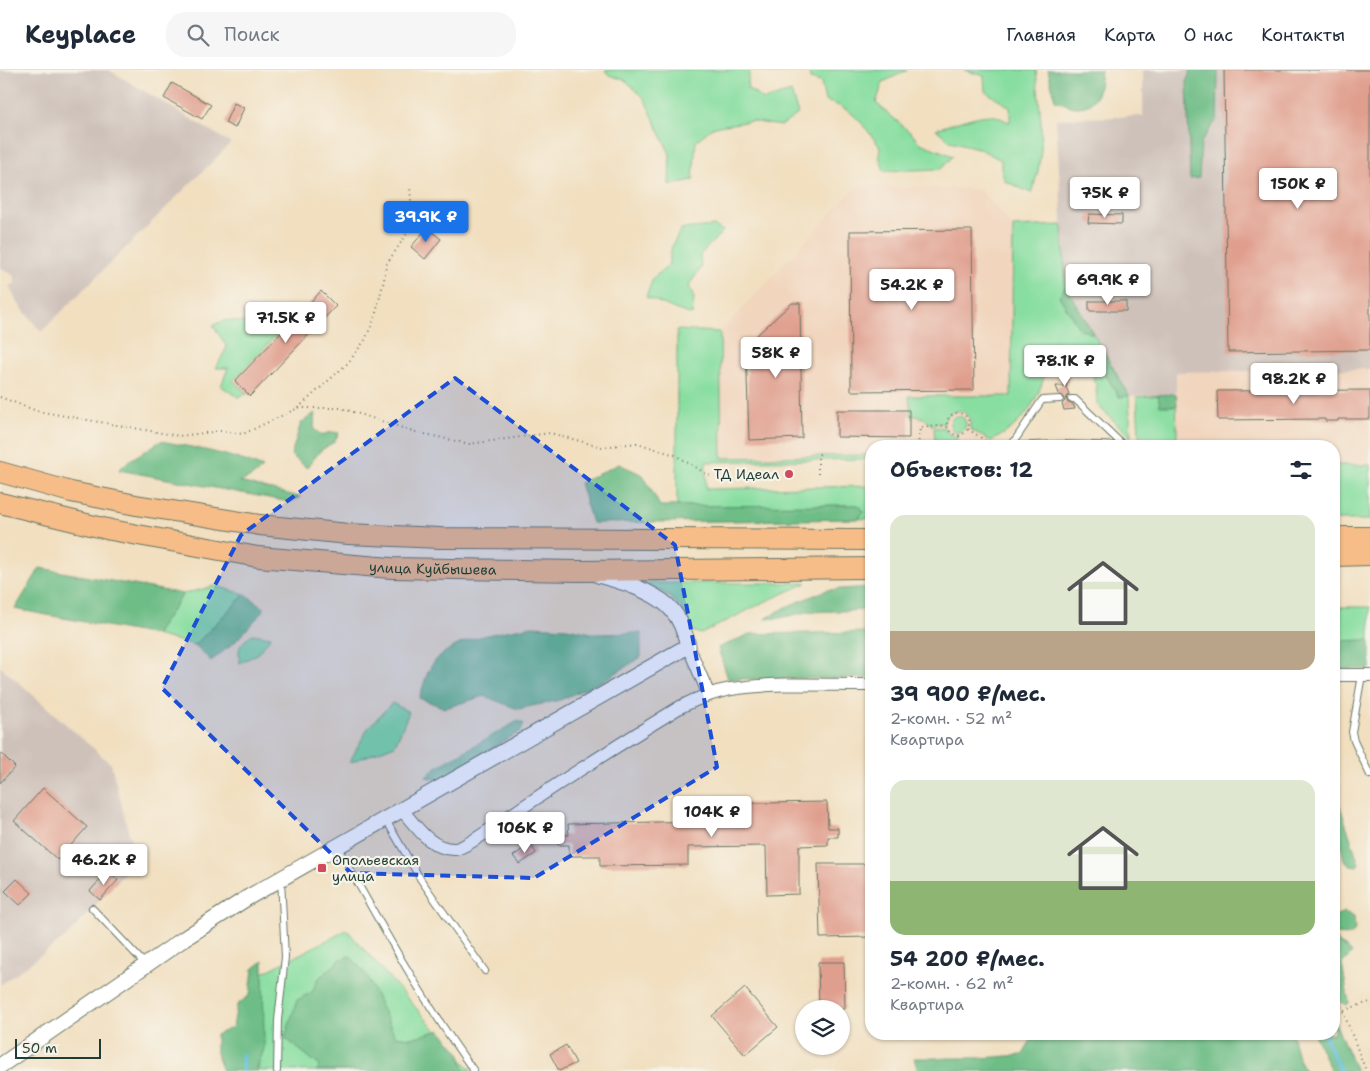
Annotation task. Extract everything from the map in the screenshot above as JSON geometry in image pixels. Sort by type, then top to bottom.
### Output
[{"type":"highway","points":[[5,472],[71,492],[136,505],[260,525],[348,534],[449,538],[865,540]]},
{"type":"highway","name":"улица Куйбышева","points":[[0,502],[111,530],[258,557],[390,568],[580,571],[865,568]]},
{"type":"highway","points":[[1340,538],[1370,537]]},
{"type":"highway","points":[[1340,556],[1370,555]]},
{"type":"street","points":[[580,571],[611,578],[659,598],[673,611],[684,629],[688,646],[708,695]]},
{"type":"street","points":[[0,1066],[247,898],[688,646]]},
{"type":"street","points":[[1340,675],[1366,675]]},
{"type":"street","points":[[402,810],[425,837],[443,847],[457,849],[481,836],[560,782],[680,707],[708,695],[757,686],[865,685]]},
{"type":"lane","points":[[1015,440],[1042,400],[1060,399]]},
{"type":"lane","points":[[1071,399],[1075,399],[1119,440]]},
{"type":"lane","points":[[1366,675],[1352,732],[1368,763],[1370,775]]},
{"type":"lane","points":[[385,818],[421,880],[485,971]]},
{"type":"lane","points":[[336,846],[407,971],[474,1071]]},
{"type":"lane","points":[[278,1071],[278,1020],[285,957],[281,879]]},
{"type":"lane","points":[[92,908],[146,965]]},
{"type":"path","points":[[0,397],[38,411],[179,436],[221,431],[243,434],[298,408],[348,363],[365,340],[376,317],[386,266],[418,216],[411,202],[410,187]]},
{"type":"path","points":[[298,408],[341,408],[412,431],[469,444],[550,433],[602,446],[637,443],[675,455],[710,476]]},
{"type":"path","points":[[958,413],[966,416],[969,425],[968,430],[959,435],[951,432],[947,425],[950,416],[958,413]]},
{"type":"path","points":[[919,440],[920,428],[947,425]]},
{"type":"path","points":[[968,430],[984,440]]},
{"type":"path","points":[[959,435],[959,440]]},
{"type":"path","points":[[818,474],[818,454],[822,452]]},
{"type":"path","points":[[1343,1010],[1370,1002]]},
{"type":"path","points":[[1340,1003],[1366,1071]]},
{"type":"highlighted area","points":[[455,378],[675,545],[717,767],[534,878],[351,873],[162,688],[241,535]]},
{"type":"shaded area","points":[[0,70],[109,70],[231,143],[41,332],[17,302],[9,286],[16,283],[13,275],[0,267]]},
{"type":"shaded area","points":[[1143,70],[1370,70],[1370,369],[1176,372],[1176,394],[1129,396],[1066,286],[1056,119],[1143,116]]},
{"type":"shaded area","points":[[857,186],[980,189],[1013,227],[1011,396],[989,440],[865,440],[865,455],[721,458],[720,332]]},
{"type":"shaded area","points":[[1370,369],[1370,465],[1340,465],[1340,440],[1178,440],[1176,372]]},
{"type":"shaded area","points":[[0,666],[111,764],[136,861],[66,937],[0,985]]},
{"type":"green space","points":[[604,70],[750,70],[747,88],[764,100],[791,92],[798,114],[781,126],[751,121],[713,127],[696,141],[693,180],[669,185],[670,154],[644,98],[625,80],[609,75]]},
{"type":"green space","points":[[809,70],[908,70],[883,82],[876,103],[920,143],[953,156],[941,169],[884,171],[879,156],[880,147],[863,124],[844,108],[825,101],[821,82],[810,79]]},
{"type":"green space","points":[[964,70],[1036,70],[1041,117],[1041,147],[1040,163],[1031,193],[1005,181],[1001,169],[1001,160],[978,148],[950,141],[936,129],[990,115],[1010,122],[1010,107],[985,91],[984,76]]},
{"type":"green space","points":[[1048,70],[1101,70],[1097,94],[1091,103],[1085,106],[1070,106],[1055,100]]},
{"type":"green space","points":[[1191,70],[1218,70],[1217,119],[1201,142],[1199,178],[1190,179],[1187,80]]},
{"type":"green space","points":[[1062,225],[1066,286],[1129,396],[1131,437],[1097,405],[1096,385],[1088,361],[1077,351],[1050,352],[1043,381],[1032,405],[1016,425],[993,440],[970,429],[970,419],[963,411],[954,411],[946,417],[944,423],[931,425],[924,418],[911,415],[909,396],[1011,396],[1013,227]]},
{"type":"green space","points":[[714,226],[723,231],[700,255],[701,268],[689,285],[694,298],[692,315],[646,297],[653,278],[668,266],[672,246],[681,229]]},
{"type":"green space","points":[[1066,286],[1093,334],[1079,329],[1059,296]]},
{"type":"green space","points":[[227,320],[262,325],[290,321],[233,381],[247,394],[238,397],[221,386],[228,368],[216,368],[227,347],[213,325]]},
{"type":"green space","points":[[677,330],[720,332],[722,458],[865,455],[865,459],[706,462],[706,489],[865,486],[865,518],[859,519],[863,512],[858,505],[677,506]]},
{"type":"green space","points":[[1105,354],[1129,396],[1119,397],[1097,360]]},
{"type":"green space","points":[[1176,394],[1176,440],[1142,440],[1139,435],[1137,397]]},
{"type":"green space","points":[[1176,394],[1177,406],[1160,406],[1158,395]]},
{"type":"green space","points":[[315,413],[314,429],[321,435],[332,432],[339,433],[334,442],[320,451],[307,468],[291,455],[301,423]]},
{"type":"green space","points":[[958,416],[966,424],[958,432],[950,424]]},
{"type":"green space","points":[[944,427],[950,435],[957,437],[957,440],[935,440],[934,428]]},
{"type":"green space","points":[[161,441],[213,452],[251,463],[263,468],[240,482],[300,497],[290,502],[119,470],[127,462]]},
{"type":"green space","points":[[619,464],[643,475],[660,506],[858,505],[863,512],[859,519],[592,523],[580,483]]},
{"type":"green space","points":[[1340,465],[1370,465],[1370,520],[1340,520]]},
{"type":"green space","points":[[40,568],[183,594],[155,635],[15,609]]},
{"type":"green space","points":[[641,583],[807,583],[701,634],[692,631],[685,613],[673,600],[659,590]]},
{"type":"green space","points":[[215,586],[245,594],[195,645],[155,635],[183,594]]},
{"type":"green space","points":[[865,587],[865,610],[807,612],[765,619],[788,606],[827,590]]},
{"type":"green space","points":[[245,594],[265,609],[235,642],[211,661],[195,645]]},
{"type":"green space","points":[[1340,607],[1370,607],[1370,640],[1340,641]]},
{"type":"green space","points":[[532,626],[567,628],[596,634],[641,633],[641,657],[605,680],[560,700],[518,709],[484,696],[445,708],[419,698],[432,665],[452,648],[464,642],[492,634]]},
{"type":"green space","points":[[865,632],[865,678],[728,679],[718,648],[750,634]]},
{"type":"green space","points":[[252,634],[271,637],[257,654],[240,663],[240,646]]},
{"type":"green space","points":[[1370,640],[1370,669],[1340,669],[1340,641]]},
{"type":"green space","points":[[392,703],[409,712],[395,745],[349,763],[368,728]]},
{"type":"green space","points":[[518,721],[524,724],[521,731],[438,780],[426,777],[435,768]]},
{"type":"green space","points":[[1340,806],[1359,864],[1357,866],[1351,865],[1344,860],[1340,841]]},
{"type":"green space","points":[[1345,912],[1354,917],[1355,929],[1352,935],[1340,934],[1340,914]]},
{"type":"green space","points":[[347,930],[472,1071],[259,1071],[253,978]]},
{"type":"green space","points":[[1340,944],[1352,953],[1342,964],[1349,1003],[1347,1005],[1340,1002]]},
{"type":"green space","points":[[350,956],[366,974],[395,1036],[411,1038],[440,1030],[459,1052],[465,1071],[316,1071],[320,1066],[285,1038],[297,1000],[312,992],[318,979],[341,959]]},
{"type":"green space","points":[[263,961],[264,1049],[257,1068],[258,1071],[223,1071],[216,1053],[216,1035],[233,1027],[237,1005],[250,995],[253,969]]},
{"type":"green space","points":[[1340,1034],[1356,1071],[1331,1071],[1317,1040],[1340,1040]]},
{"type":"green space","points":[[1031,1040],[1294,1040],[1299,1061],[1305,1071],[918,1071],[914,1058],[981,1058],[1023,1055]]},
{"type":"building","points":[[1224,70],[1370,70],[1370,350],[1228,352]]},
{"type":"building","points":[[172,83],[211,105],[202,119],[164,98]]},
{"type":"building","points":[[234,103],[244,108],[235,128],[225,123]]},
{"type":"building","points":[[1089,214],[1122,215],[1122,224],[1088,223]]},
{"type":"building","points":[[427,228],[441,239],[425,259],[411,247]]},
{"type":"building","points":[[972,230],[974,390],[851,391],[850,231]]},
{"type":"building","points":[[321,291],[336,306],[250,396],[235,381]]},
{"type":"building","points":[[1089,301],[1126,301],[1126,311],[1089,311]]},
{"type":"building","points":[[792,303],[800,303],[802,438],[749,440],[746,345]]},
{"type":"building","points":[[1071,366],[1066,387],[1069,394],[1066,399],[1068,403],[1073,404],[1075,409],[1064,410],[1062,404],[1065,401],[1064,397],[1059,394],[1056,386],[1064,386],[1057,367]]},
{"type":"building","points":[[1370,390],[1370,419],[1338,419],[1338,421],[1325,421],[1325,419],[1218,420],[1217,391]]},
{"type":"building","points":[[837,410],[909,410],[909,438],[837,437]]},
{"type":"building","points":[[0,752],[15,767],[0,783]]},
{"type":"building","points":[[43,788],[87,827],[58,860],[14,821]]},
{"type":"building","points":[[827,802],[828,828],[838,828],[838,837],[828,837],[828,845],[799,846],[799,894],[767,895],[766,846],[688,847],[688,865],[600,866],[600,856],[569,856],[569,845],[558,845],[558,835],[569,835],[568,824],[702,821],[702,804]]},
{"type":"building","points":[[530,844],[536,853],[520,864],[513,856]]},
{"type":"building","points":[[818,864],[865,864],[865,937],[820,938]]},
{"type":"building","points":[[108,871],[118,880],[100,900],[90,891]]},
{"type":"building","points":[[17,879],[32,893],[20,905],[5,891]]},
{"type":"building","points":[[818,962],[844,962],[845,1000],[819,1000]]},
{"type":"building","points":[[745,988],[778,1027],[745,1055],[712,1016]]},
{"type":"building","points":[[566,1045],[576,1063],[559,1071],[550,1054]]},
{"type":"waterway","points":[[1327,1040],[1340,1071]]},
{"type":"waterway","points":[[242,1055],[243,1071]]},
{"type":"place","name":"ТД Идеал","points":[[789,474]]},
{"type":"place","name":"Опольевская улица","points":[[322,868]]}]
